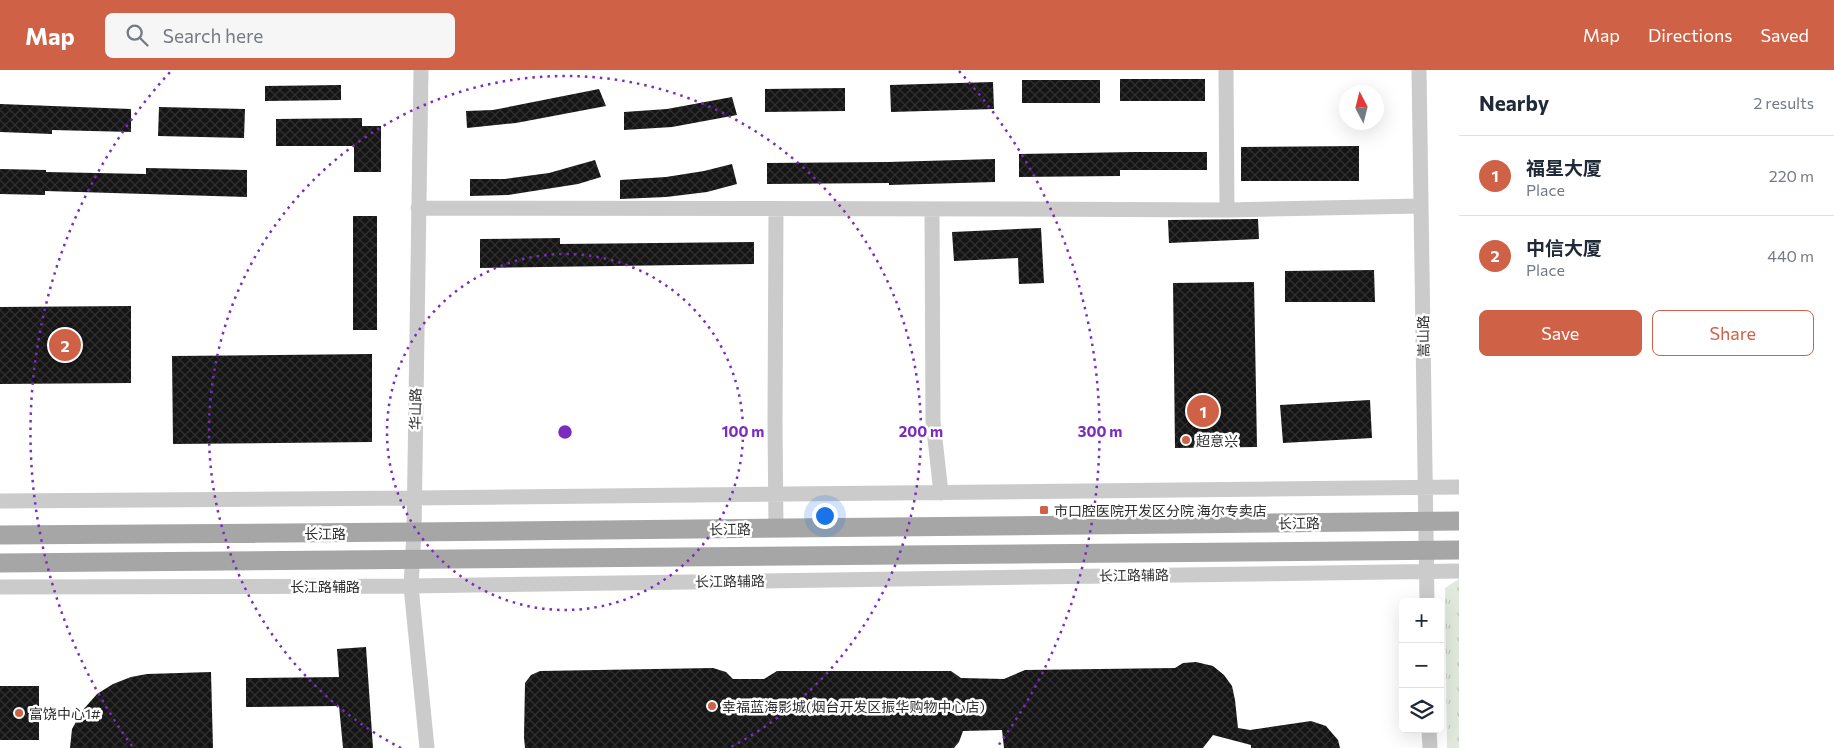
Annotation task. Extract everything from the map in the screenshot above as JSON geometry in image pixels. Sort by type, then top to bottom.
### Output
[{"type":"main road","name":"长江路","points":[[0,535],[1459,521]]},
{"type":"main road","name":"长江路","points":[[0,563],[1459,550]]},
{"type":"street","name":"华山路","points":[[421,70],[414,532],[411,586],[427,748]]},
{"type":"street","points":[[1226,70],[1227,210]]},
{"type":"street","name":"嵩山路","points":[[1419,70],[1427,598]]},
{"type":"street","points":[[418,208],[1227,210],[1422,206]]},
{"type":"street","points":[[776,209],[776,529]]},
{"type":"street","points":[[932,209],[933,421],[941,493]]},
{"type":"street","points":[[0,501],[1459,487]]},
{"type":"street","name":"长江路辅路","points":[[0,587],[411,586],[1459,571]]},
{"type":"street","points":[[1429,733],[1430,748]]},
{"type":"green space","points":[[1459,579],[1459,748],[1447,748],[1445,588]]},
{"type":"building","points":[[1120,79],[1205,79],[1205,101],[1120,101]]},
{"type":"building","points":[[1022,80],[1100,80],[1100,103],[1022,103]]},
{"type":"building","points":[[993,82],[994,109],[891,112],[890,85]]},
{"type":"building","points":[[341,85],[341,100],[265,101],[265,86]]},
{"type":"building","points":[[845,88],[845,111],[765,112],[765,89]]},
{"type":"building","points":[[599,89],[606,106],[516,123],[467,128],[466,111],[493,110]]},
{"type":"building","points":[[732,97],[737,115],[672,127],[624,130],[624,112],[667,109]]},
{"type":"building","points":[[0,104],[131,109],[131,132],[52,130],[52,134],[0,132]]},
{"type":"building","points":[[159,107],[245,109],[244,138],[158,136]]},
{"type":"building","points":[[362,118],[362,126],[381,126],[381,172],[354,172],[354,146],[276,146],[276,119]]},
{"type":"building","points":[[1359,146],[1359,181],[1241,181],[1241,147]]},
{"type":"building","points":[[1207,152],[1207,170],[1120,170],[1120,176],[1019,177],[1019,154]]},
{"type":"building","points":[[995,159],[995,182],[889,185],[889,183],[767,184],[767,163]]},
{"type":"building","points":[[595,160],[601,177],[578,184],[508,195],[470,196],[470,179],[505,179],[549,173]]},
{"type":"building","points":[[732,164],[737,184],[707,192],[666,197],[620,199],[620,180],[666,177]]},
{"type":"building","points":[[146,168],[247,170],[247,197],[45,191],[45,195],[0,194],[0,169],[146,174]]},
{"type":"building","points":[[353,216],[377,216],[377,330],[353,330]]},
{"type":"building","points":[[1258,219],[1259,239],[1169,243],[1168,220]]},
{"type":"building","points":[[1041,228],[1044,283],[1019,284],[1018,258],[954,261],[952,232]]},
{"type":"building","points":[[560,238],[560,244],[754,242],[754,264],[480,268],[480,239]]},
{"type":"building","points":[[1374,270],[1375,302],[1285,302],[1285,271]]},
{"type":"building","points":[[1254,282],[1257,447],[1175,448],[1173,283]]},
{"type":"building","points":[[131,306],[131,383],[0,384],[0,307]]},
{"type":"building","points":[[372,354],[372,442],[173,444],[172,356]]},
{"type":"building","points":[[1370,400],[1372,438],[1283,443],[1280,405]]},
{"type":"building","points":[[366,647],[373,748],[343,748],[339,706],[246,707],[246,678],[339,677],[337,649]]},
{"type":"building","points":[[1196,662],[1213,666],[1224,675],[1232,686],[1238,728],[1250,730],[1311,721],[1326,726],[1338,740],[1340,748],[1251,748],[1251,745],[1213,735],[1203,748],[1004,748],[1002,730],[963,731],[959,742],[954,748],[525,748],[525,683],[531,675],[540,671],[713,668],[726,672],[733,679],[764,679],[777,671],[951,671],[961,678],[1004,679],[1025,670],[1175,668],[1183,663]]},
{"type":"building","points":[[211,672],[213,748],[70,748],[72,729],[82,711],[97,694],[113,684],[131,677],[147,674]]},
{"type":"building","name":"富饶中心1#","points":[[0,686],[39,686],[39,740],[0,740]]},
{"type":"place","name":"中信大厦","points":[[65,345]]},
{"type":"place","name":"福星大厦","points":[[1203,411]]},
{"type":"place","name":"超意兴","points":[[1186,440]]},
{"type":"place","name":"市口腔医院开发区分院 海尔专卖店","points":[[1044,510]]},
{"type":"place","name":"幸福蓝海影城(烟台开发区振华购物中心店)","points":[[712,706]]},
{"type":"place","name":"富饶中心1#","points":[[19,713]]}]
